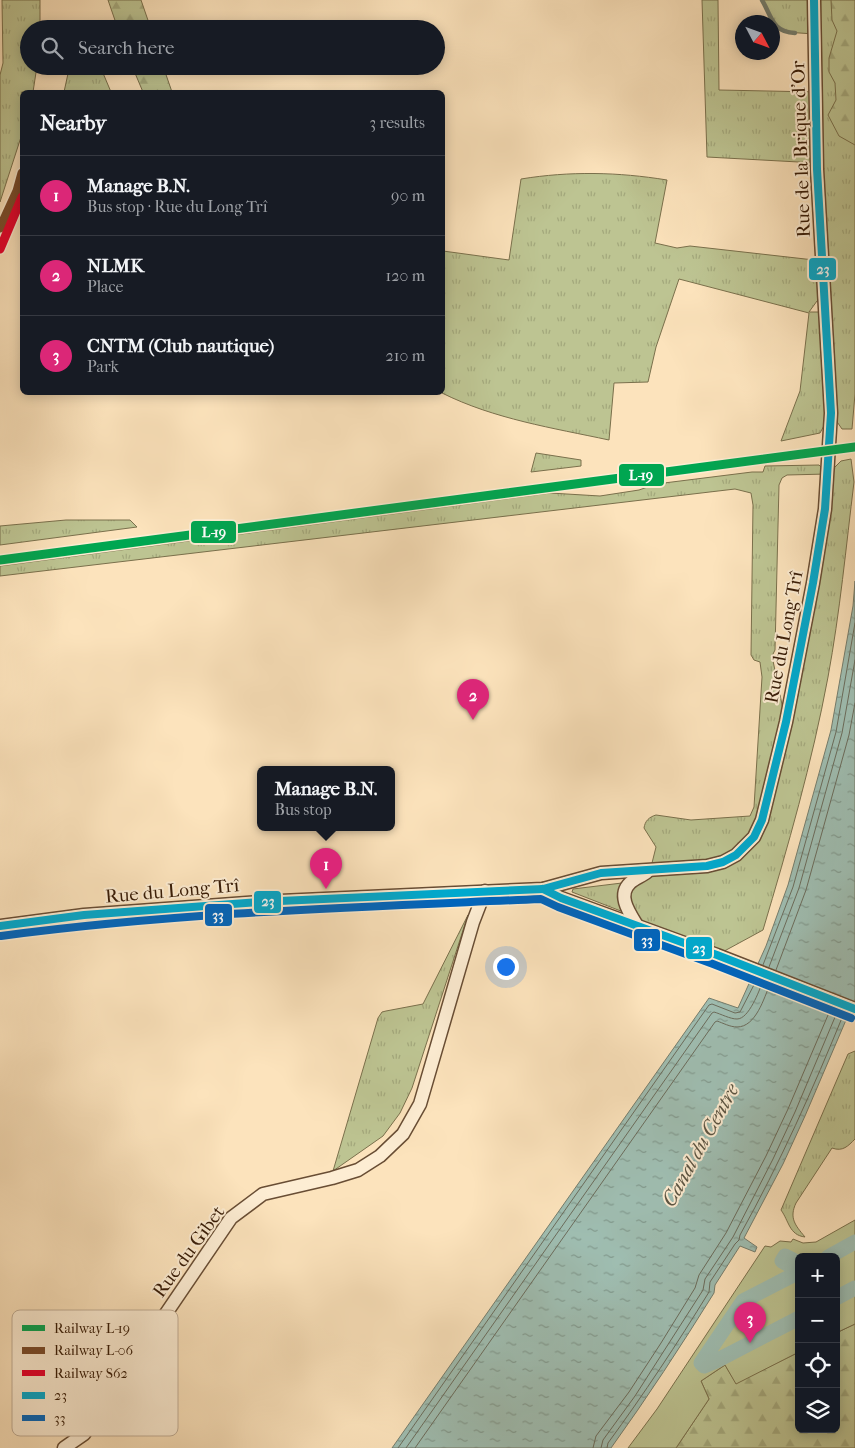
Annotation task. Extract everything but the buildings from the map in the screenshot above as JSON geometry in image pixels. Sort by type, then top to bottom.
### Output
[{"type":"street","name":"Rue de la Brique d'Or","points":[[814,0],[818,169],[828,326]]},
{"type":"street","name":"Rue du Long Trî","points":[[0,926],[84,915],[258,902],[543,889],[601,873],[707,866],[723,862],[736,855],[754,837],[762,820],[786,722],[813,583],[825,509],[831,413],[828,326]]},
{"type":"street","name":"Rue du Long Trî","points":[[638,927],[627,909],[624,897],[625,889],[630,882],[650,871]]},
{"type":"street","points":[[543,889],[561,898],[717,955],[855,1010]]},
{"type":"street","name":"Rue du Gibet","points":[[168,1310],[231,1218],[263,1194],[358,1170],[380,1156],[403,1134],[420,1104],[473,922],[485,892]]},
{"type":"street","name":"Rue du Gibet","points":[[64,1448],[81,1436]]},
{"type":"green space","points":[[2,0],[40,0],[40,20],[20,20],[20,75],[36,75],[33,90],[20,90],[20,140],[0,202],[0,75],[3,63]]},
{"type":"green space","points":[[108,0],[141,0],[148,20],[115,20]]},
{"type":"green space","points":[[702,0],[718,0],[719,90],[816,92],[815,34],[784,32],[780,30],[780,15],[770,15],[762,0],[855,0],[855,394],[852,429],[842,429],[831,413],[820,433],[781,441],[800,391],[809,313],[679,279],[656,347],[648,382],[614,383],[609,440],[503,416],[482,410],[445,394],[445,251],[509,260],[521,179],[539,176],[594,174],[630,175],[667,180],[655,243],[677,248],[690,246],[823,261],[817,163],[707,157]],"holes":[[[825,296],[820,312],[809,312],[817,301]]]},
{"type":"green space","points":[[831,0],[855,0],[855,145],[839,136],[828,115],[836,100],[835,83],[829,72],[829,58],[837,31],[832,20]]},
{"type":"green space","points":[[68,75],[104,75],[110,90],[64,90]]},
{"type":"green space","points":[[136,75],[166,75],[171,90],[142,90]]},
{"type":"green space","points":[[536,453],[581,460],[581,466],[531,472]]},
{"type":"green space","points":[[851,459],[854,482],[832,653],[822,709],[807,773],[763,930],[717,955],[638,927],[631,915],[572,892],[573,889],[630,882],[650,871],[656,847],[644,828],[646,821],[656,815],[691,820],[750,816],[754,807],[762,677],[760,662],[754,660],[751,655],[753,505],[751,493],[735,489],[0,576],[0,566],[550,493],[600,496],[639,490],[656,484],[763,472],[765,466],[819,465],[828,474],[841,461]],"holes":[[[827,474],[785,719],[772,656],[775,650],[779,485],[782,478],[787,475]]]},
{"type":"green space","points":[[66,520],[130,520],[137,527],[0,545],[0,526]]},
{"type":"green space","points":[[468,915],[412,1088],[400,1113],[383,1136],[333,1171],[378,1018],[382,1012],[423,1004]]},
{"type":"green space","points":[[855,1051],[855,1139],[842,1149],[832,1148],[796,1203],[793,1213],[794,1221],[805,1237],[800,1236],[792,1230],[781,1210],[848,1054]]},
{"type":"green space","points":[[855,1220],[855,1324],[840,1331],[840,1253],[795,1253],[795,1354],[736,1384],[725,1365],[701,1381],[709,1399],[676,1448],[628,1448],[657,1409],[765,1246],[771,1247],[780,1241],[791,1242],[793,1239],[803,1243],[816,1242]]},
{"type":"green space","points":[[855,1324],[855,1448],[676,1448],[709,1399],[701,1381],[725,1365],[736,1383],[795,1354],[795,1433],[840,1433],[840,1331]]},
{"type":"water","name":"Canal du Centre","points":[[855,581],[855,999],[783,1164],[744,1238],[757,1247],[755,1252],[740,1246],[715,1285],[714,1293],[689,1333],[611,1448],[392,1448],[709,998],[738,1008],[766,946],[788,885],[831,730],[853,606]]},
{"type":"waterway","points":[[762,0],[777,27],[787,32],[795,33]]},
{"type":"waterway","points":[[835,1253],[855,1242]]},
{"type":"waterway","points":[[795,1261],[785,1256],[782,1261],[795,1268]]},
{"type":"waterway","points":[[795,1274],[743,1301],[701,1363],[704,1366],[716,1361],[795,1320]]},
{"type":"waterway","points":[[840,1296],[855,1288]]},
{"type":"rail line","name":"L-06","points":[[0,228],[20,180]]},
{"type":"rail line","name":"S62","points":[[0,249],[20,202]]},
{"type":"rail line","name":"L-19","points":[[0,560],[855,447]]},
{"type":"transit line","name":"23","points":[[0,926],[84,915],[258,902],[543,889],[601,873],[707,866],[723,862],[736,855],[754,837],[762,820],[786,722],[813,583],[825,509],[831,413],[817,169],[814,0]]},
{"type":"transit line","name":"23","points":[[543,889],[561,898],[717,955],[855,1009]]},
{"type":"transit line","name":"33","points":[[1,936],[136,921],[203,916],[541,899],[851,1018]]},
{"type":"place","name":"NLMK","points":[[473,720]]},
{"type":"place","name":"Manage B.N.","points":[[326,889]]},
{"type":"place","name":"CNTM (Club nautique)","points":[[750,1343]]}]
